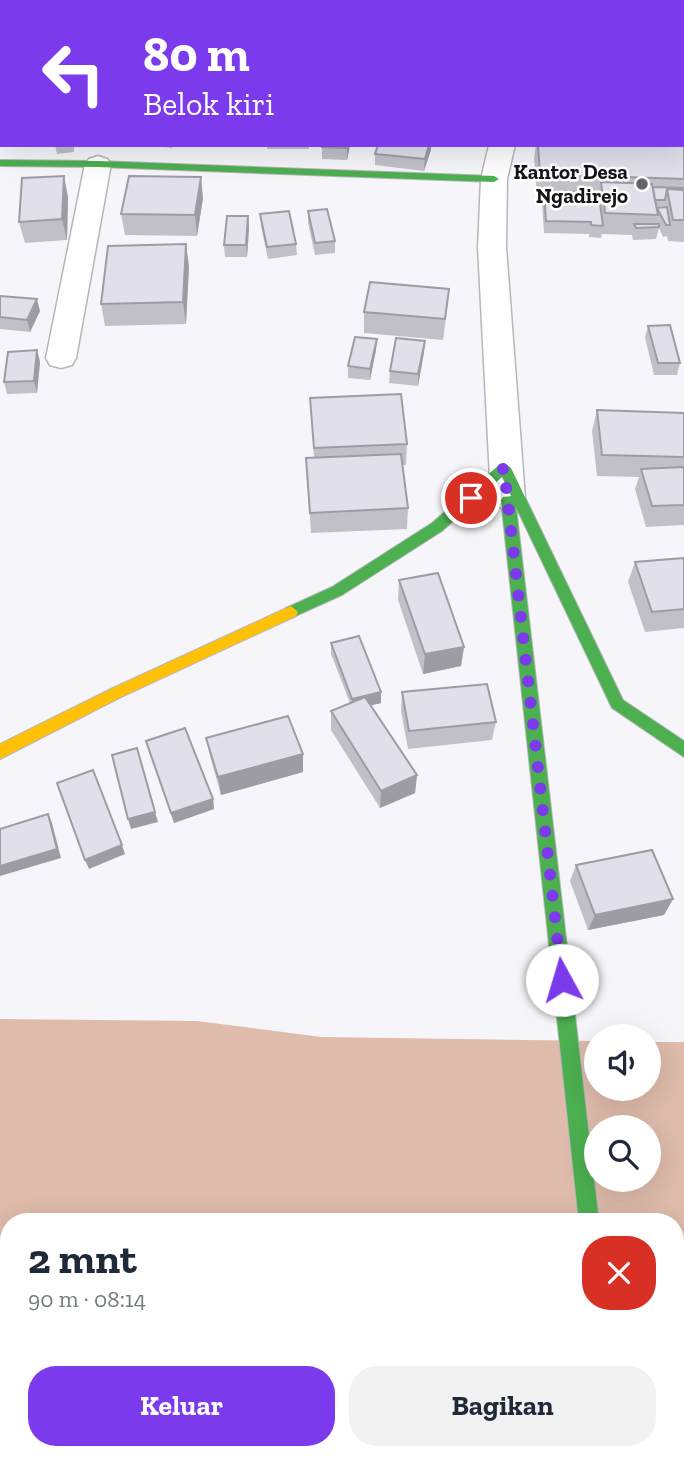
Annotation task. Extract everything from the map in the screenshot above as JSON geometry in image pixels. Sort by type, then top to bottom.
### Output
[{"type":"street","points":[[502,147],[494,179],[492,247],[504,468],[588,1213]]},
{"type":"street","points":[[0,163],[98,164],[494,179]]},
{"type":"street","points":[[61,358],[98,164]]},
{"type":"street","points":[[504,468],[617,704],[684,750]]},
{"type":"street","points":[[0,752],[116,693],[337,591],[437,527],[504,468]]},
{"type":"shaded area","points":[[0,1019],[197,1021],[321,1037],[584,1041],[584,1101],[661,1101],[661,1042],[684,1042],[684,1213],[0,1213]]},
{"type":"building","points":[[377,147],[428,147],[425,159],[375,154]]},
{"type":"building","points":[[538,147],[684,147],[684,179],[540,174]]},
{"type":"building","points":[[64,176],[62,219],[19,222],[22,178]]},
{"type":"building","points":[[129,176],[201,177],[195,215],[121,214]]},
{"type":"building","points":[[601,182],[652,184],[658,215],[605,213]]},
{"type":"building","points":[[653,187],[684,190],[667,189],[665,200],[655,200]]},
{"type":"building","points":[[667,189],[684,190],[684,220],[673,220]]},
{"type":"building","points":[[544,191],[595,192],[596,202],[600,203],[603,226],[591,225],[591,222],[546,221]]},
{"type":"building","points":[[667,207],[670,225],[666,225],[657,208]]},
{"type":"building","points":[[327,209],[335,241],[315,243],[308,211]]},
{"type":"building","points":[[289,211],[296,244],[267,247],[260,214]]},
{"type":"building","points":[[227,216],[248,216],[246,245],[224,245]]},
{"type":"building","points":[[634,224],[659,224],[659,227],[636,228]]},
{"type":"building","points":[[186,244],[183,302],[101,304],[108,246]]},
{"type":"building","points":[[370,282],[449,289],[445,319],[364,312]]},
{"type":"building","points":[[0,296],[37,299],[27,320],[0,317]]},
{"type":"building","points":[[670,325],[680,363],[658,363],[648,326]]},
{"type":"building","points":[[355,337],[377,339],[370,369],[348,366]]},
{"type":"building","points":[[396,338],[425,341],[418,374],[390,371]]},
{"type":"building","points":[[37,350],[34,381],[4,382],[8,352]]},
{"type":"building","points":[[401,394],[407,444],[314,448],[310,398]]},
{"type":"building","points":[[597,410],[684,413],[684,457],[602,455]]},
{"type":"building","points":[[401,454],[408,508],[310,513],[306,458]]},
{"type":"building","points":[[684,467],[684,505],[652,506],[641,469]]},
{"type":"building","points":[[684,558],[684,609],[652,612],[635,562]]},
{"type":"building","points":[[438,573],[464,647],[425,654],[399,580]]},
{"type":"building","points":[[359,636],[381,692],[352,699],[331,643]]},
{"type":"building","points":[[487,684],[496,722],[409,731],[402,692]]},
{"type":"building","points":[[365,697],[417,775],[381,791],[331,711]]},
{"type":"building","points":[[288,716],[303,754],[218,777],[206,738]]},
{"type":"building","points":[[185,728],[213,799],[171,813],[146,741]]},
{"type":"building","points":[[137,748],[155,812],[128,819],[112,755]]},
{"type":"building","points":[[93,770],[122,845],[85,860],[57,783]]},
{"type":"building","points":[[48,814],[57,849],[0,866],[0,829]]},
{"type":"building","points":[[652,850],[673,899],[595,915],[576,865]]},
{"type":"traffic: fast","points":[[0,163],[98,164],[494,179]]},
{"type":"traffic: fast","points":[[291,612],[337,591],[437,527],[504,468],[617,704],[684,750]]},
{"type":"traffic: fast","points":[[508,500],[588,1213]]},
{"type":"traffic: slow","points":[[0,752],[116,693],[291,612]]},
{"type":"place","name":"Kantor Desa Ngadirejo","points":[[642,184]]},
{"type":"route","points":[[471,498],[504,468],[562,980]]}]
